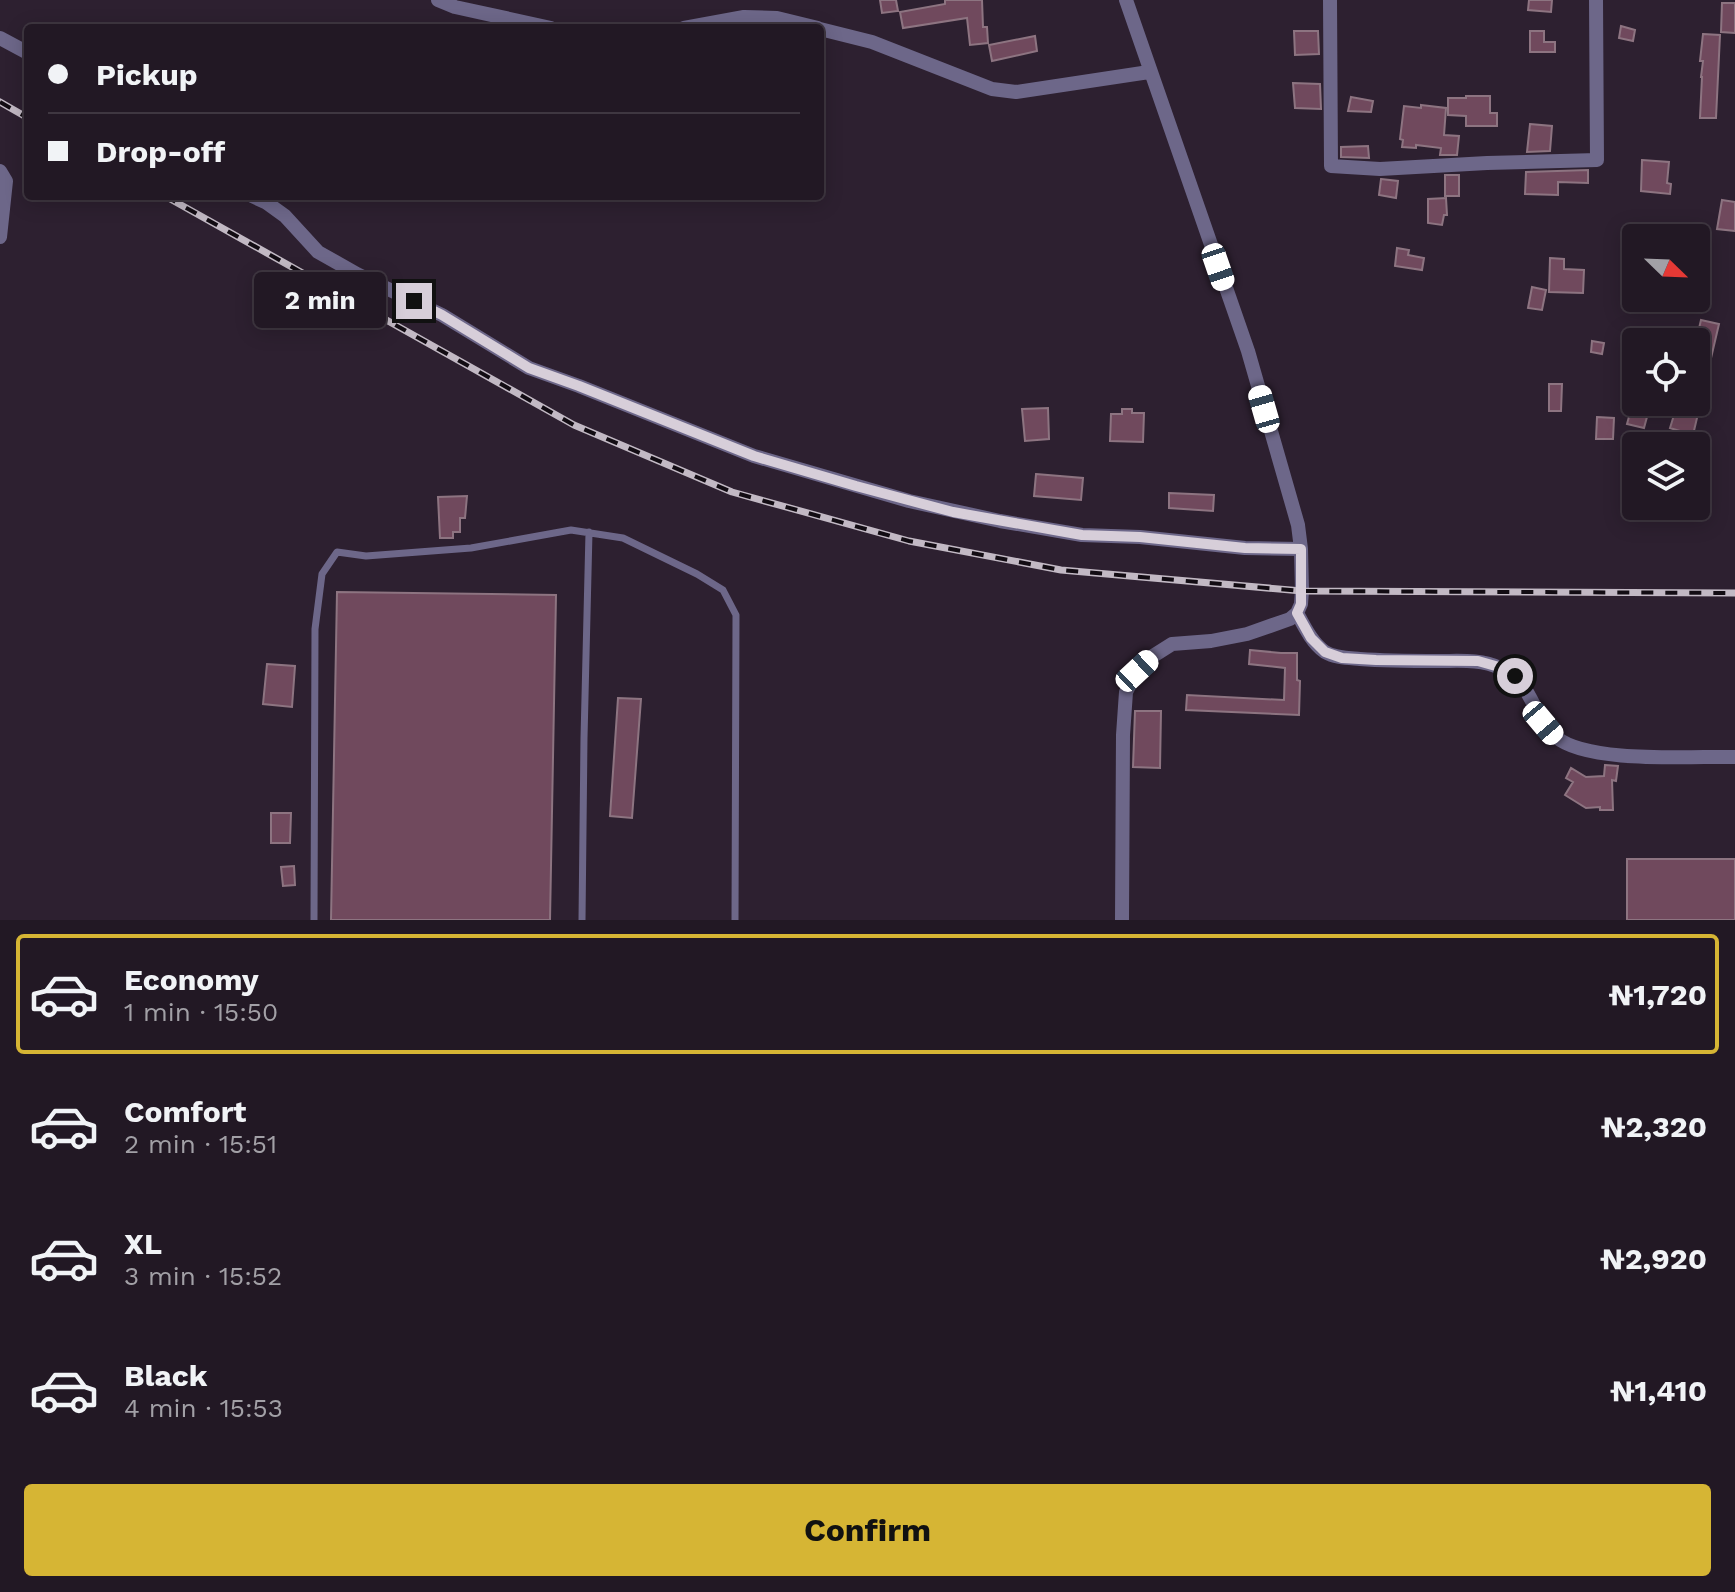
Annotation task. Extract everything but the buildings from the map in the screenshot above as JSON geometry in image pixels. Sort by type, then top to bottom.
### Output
[{"type":"street","points":[[438,0],[455,7],[533,24]]},
{"type":"street","points":[[1122,920],[1124,721],[1126,692],[1137,671],[1172,644],[1247,634],[1290,619],[1301,604],[1298,525],[1248,351],[1126,0]]},
{"type":"street","points":[[1330,0],[1331,166],[1380,169],[1597,160],[1596,0]]},
{"type":"street","points":[[706,24],[744,17],[777,18],[802,24]]},
{"type":"street","points":[[824,29],[872,42],[1004,91],[1016,92],[1149,72]]},
{"type":"street","points":[[0,38],[24,51]]},
{"type":"street","points":[[0,171],[6,181],[0,237]]},
{"type":"street","points":[[261,200],[285,216],[318,252],[442,315],[529,368],[754,456],[909,501],[1014,524],[1082,535],[1140,537],[1245,548],[1301,549]]},
{"type":"street","points":[[1297,613],[1311,638],[1325,652],[1342,658],[1478,661],[1499,667],[1515,676],[1529,692],[1543,723],[1555,737],[1573,747],[1606,755],[1735,757]]},
{"type":"lane","points":[[314,920],[315,629],[322,574],[337,552],[366,556],[456,549],[571,530],[623,538],[697,574],[723,590],[736,615],[735,920]]},
{"type":"lane","points":[[582,920],[589,532]]},
{"type":"railway","points":[[0,102],[24,116]]},
{"type":"railway","points":[[172,200],[574,425],[732,492],[909,541],[1061,570],[1302,591],[1735,593]]},
{"type":"route","points":[[414,301],[529,368],[754,456],[856,486],[953,512],[1082,535],[1140,537],[1245,548],[1301,549],[1302,591],[1297,613],[1311,638],[1325,652],[1342,658],[1376,660],[1478,661],[1515,676]]}]
